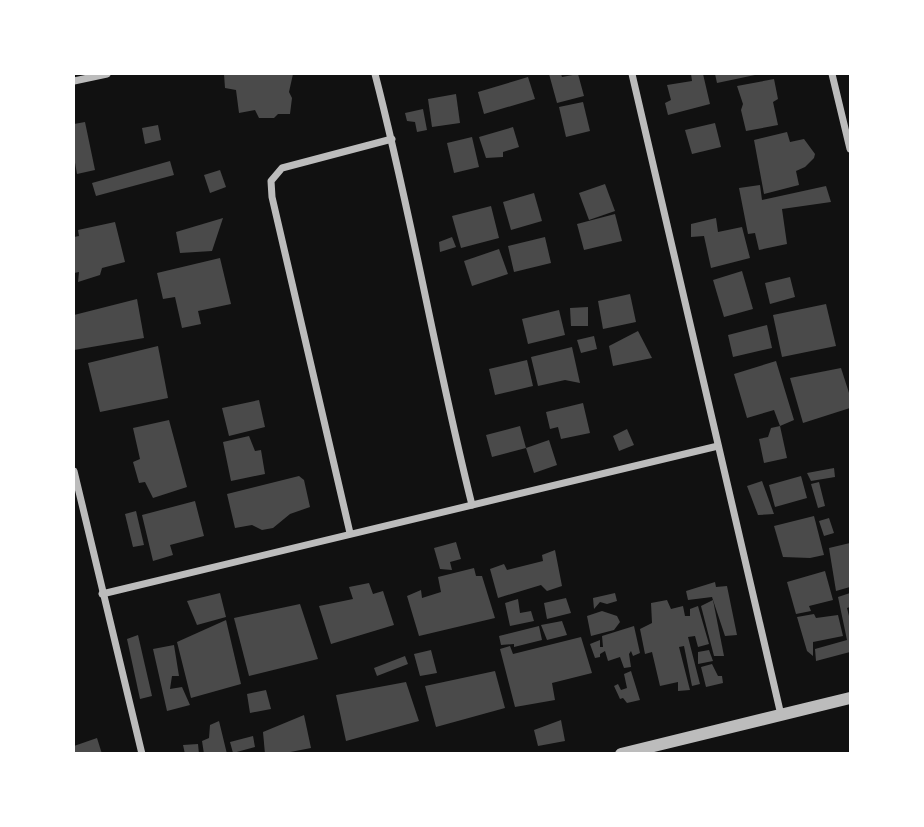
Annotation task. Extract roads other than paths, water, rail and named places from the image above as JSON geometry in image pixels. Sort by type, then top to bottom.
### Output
[{"type":"street","points":[[74,81],[107,74]]},
{"type":"street","points":[[375,74],[392,139],[472,505]]},
{"type":"street","points":[[632,74],[781,715]]},
{"type":"street","points":[[832,74],[850,149]]},
{"type":"street","points":[[350,533],[275,210],[271,181],[282,169],[392,139]]},
{"type":"street","points":[[102,594],[718,446]]},
{"type":"street","points":[[74,471],[142,754]]},
{"type":"street","points":[[621,754],[850,698]]}]
